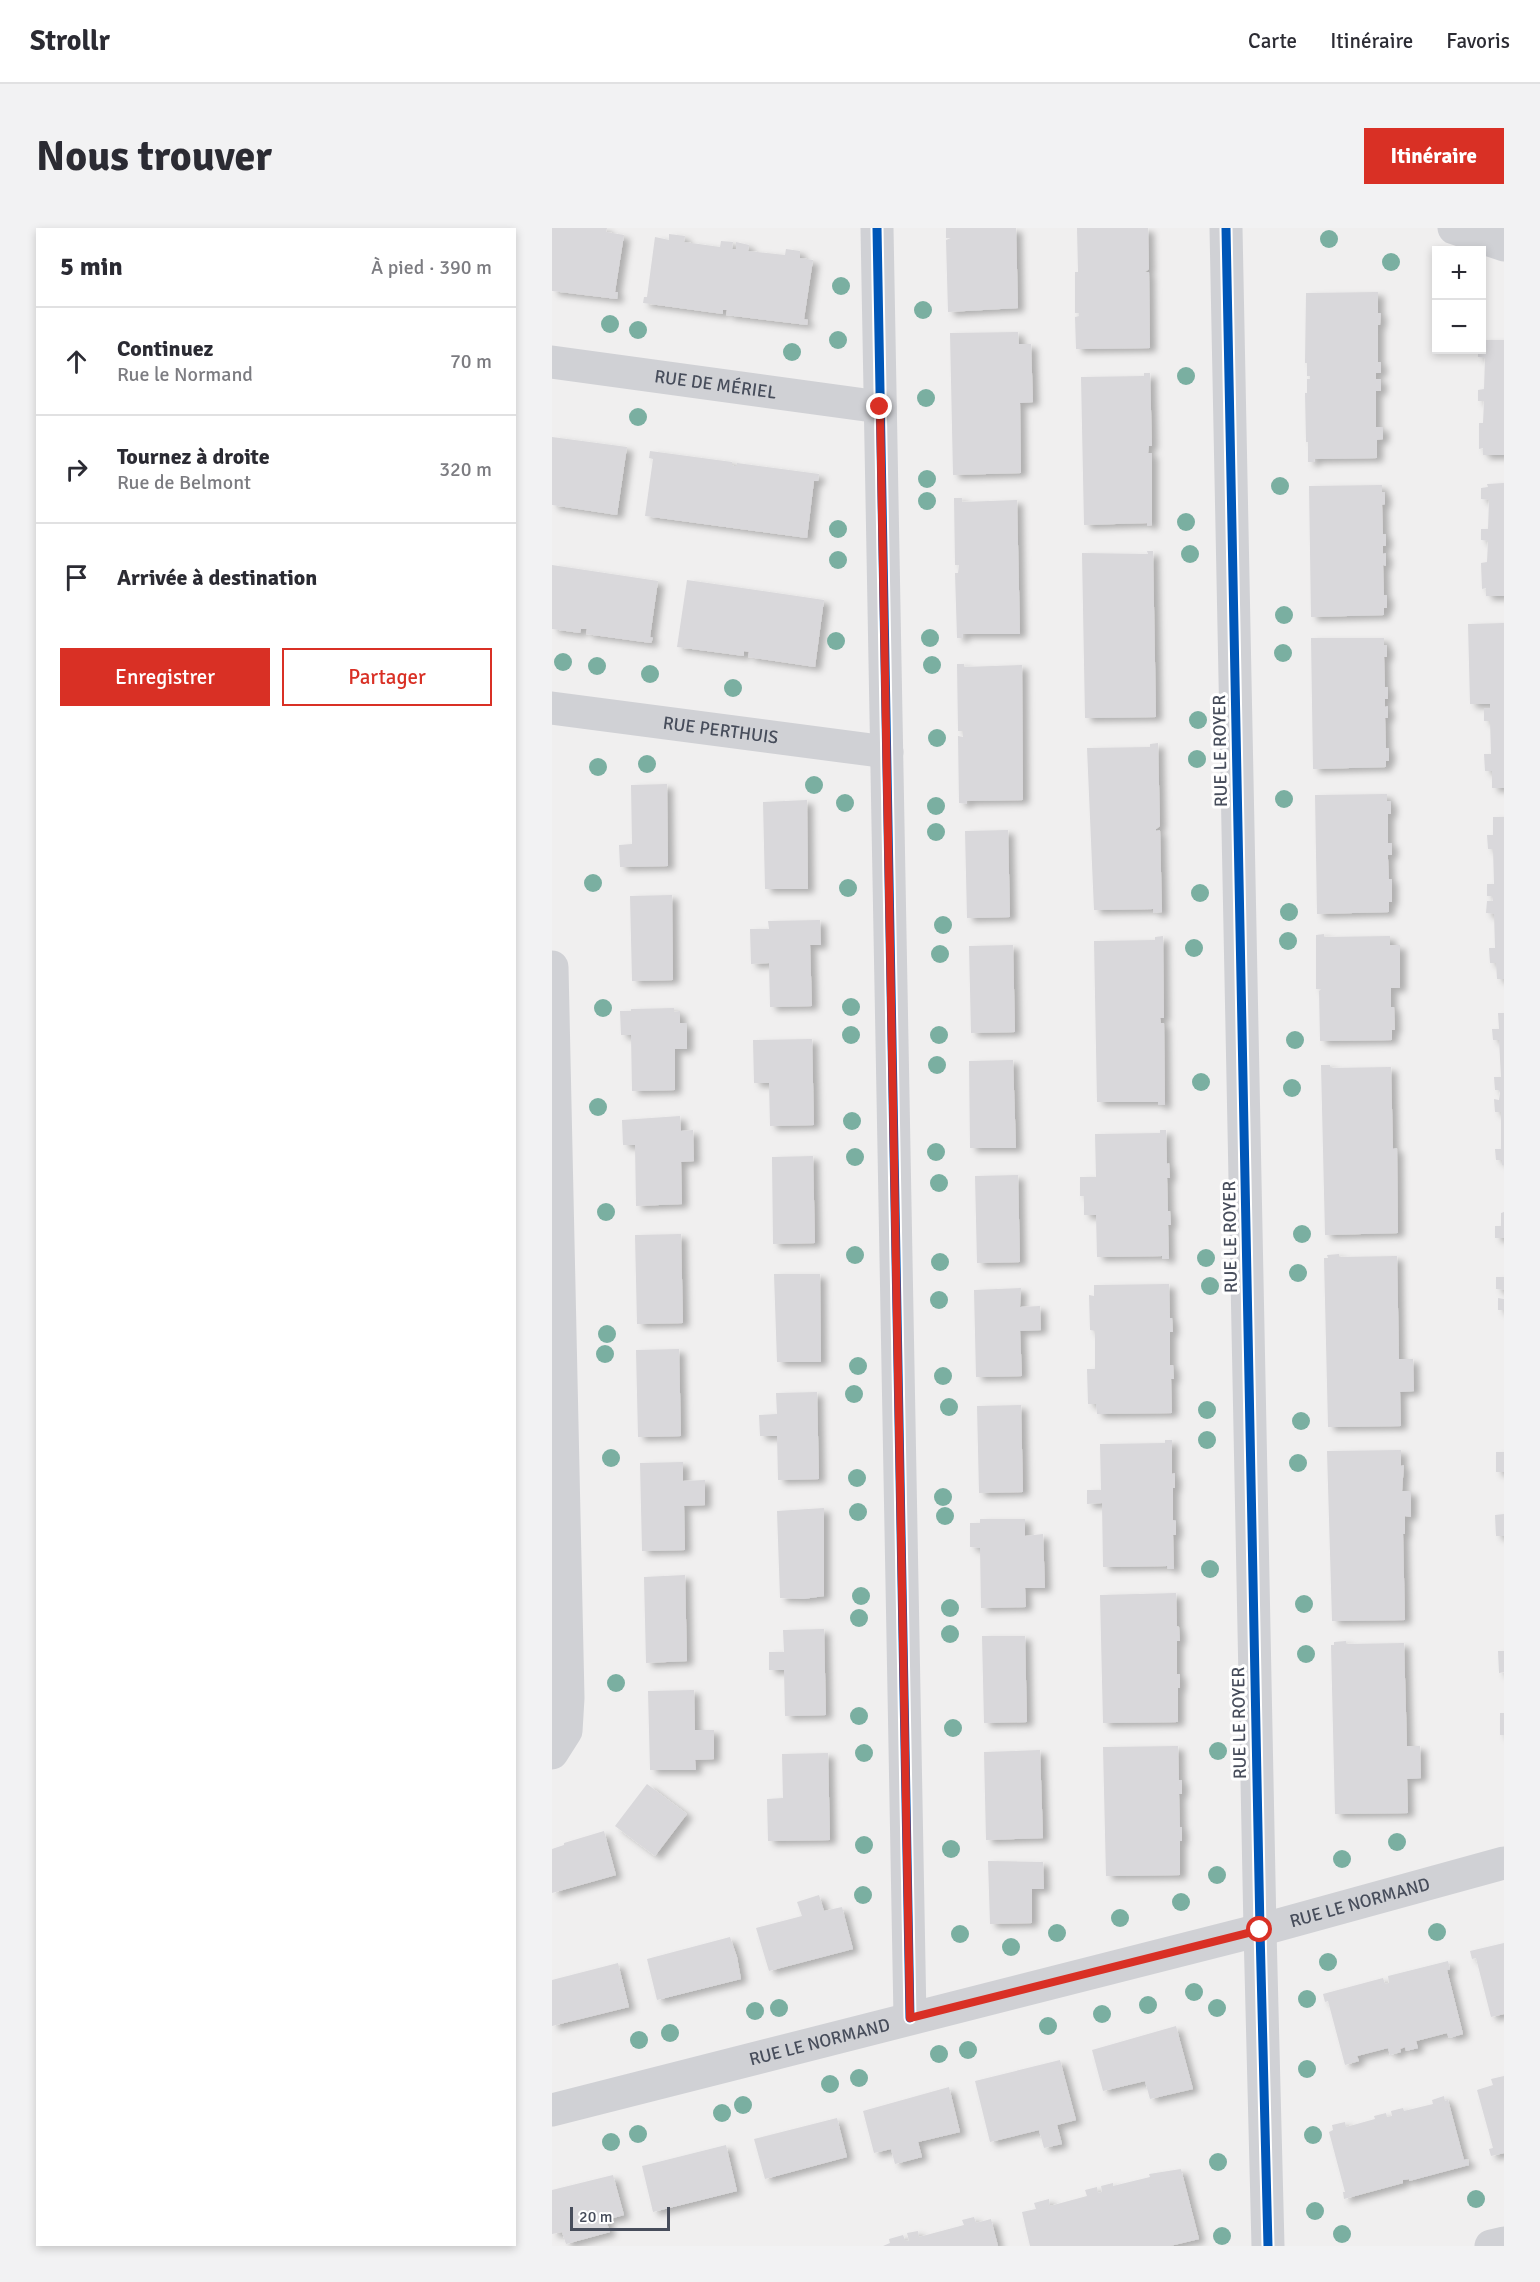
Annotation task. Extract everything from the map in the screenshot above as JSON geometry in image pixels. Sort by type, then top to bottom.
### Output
[{"type":"street","points":[[877,228],[910,2018]]},
{"type":"street","name":"RUE LE ROYER","points":[[1227,228],[1268,2246]]},
{"type":"street","points":[[1454,228],[1504,245]]},
{"type":"street","name":"RUE DE MÉRIEL","points":[[552,362],[880,407]]},
{"type":"street","name":"RUE PERTHUIS","points":[[552,708],[887,752]]},
{"type":"street","points":[[552,967],[568,1698],[566,1731],[552,1753]]},
{"type":"street","name":"RUE LE NORMAND","points":[[552,2110],[1260,1930],[1504,1863]]},
{"type":"street","points":[[1491,2246],[1504,2243]]},
{"type":"building","points":[[552,228],[607,228],[606,232],[624,235],[615,292],[618,292],[617,299],[552,291]]},
{"type":"building","points":[[946,228],[1016,228],[1018,308],[948,312],[946,240],[951,238],[946,238]]},
{"type":"building","points":[[1077,228],[1148,228],[1149,269],[1145,272],[1149,272],[1150,348],[1076,349],[1075,317],[1079,316],[1079,313],[1075,313],[1075,272],[1078,272]]},
{"type":"building","points":[[669,234],[685,236],[684,242],[720,247],[721,241],[733,242],[732,249],[736,249],[736,242],[749,245],[748,251],[785,255],[786,249],[800,251],[800,258],[813,260],[804,319],[808,320],[807,325],[726,315],[727,310],[723,310],[723,314],[643,303],[644,297],[647,297],[655,237],[669,240]]},
{"type":"building","points":[[1378,292],[1378,313],[1381,313],[1380,325],[1378,325],[1378,362],[1381,362],[1381,373],[1376,373],[1376,379],[1381,379],[1381,391],[1376,391],[1376,427],[1383,427],[1383,439],[1377,440],[1377,458],[1314,459],[1315,462],[1308,462],[1305,393],[1307,393],[1307,379],[1310,379],[1310,376],[1307,376],[1307,363],[1305,363],[1306,293]]},
{"type":"building","points":[[1018,332],[1019,344],[1031,344],[1033,402],[1020,403],[1021,473],[953,475],[950,333]]},
{"type":"building","points":[[1486,340],[1504,340],[1504,455],[1483,455],[1483,448],[1479,449],[1479,423],[1483,423],[1484,401],[1478,401],[1478,390],[1484,389],[1485,358],[1478,357],[1478,354],[1486,354]]},
{"type":"building","points":[[1144,373],[1150,373],[1152,446],[1149,446],[1148,453],[1152,453],[1152,525],[1147,526],[1147,523],[1084,525],[1081,377],[1144,376]]},
{"type":"building","points":[[552,437],[627,447],[617,515],[552,505]]},
{"type":"building","points":[[650,451],[732,462],[734,466],[737,466],[737,463],[819,474],[818,481],[814,481],[807,538],[645,516],[653,459],[649,458]]},
{"type":"building","points":[[1504,483],[1504,596],[1486,596],[1486,588],[1482,589],[1481,563],[1487,562],[1488,541],[1481,540],[1481,529],[1488,529],[1489,500],[1481,499],[1481,488],[1488,487],[1487,484]]},
{"type":"building","points":[[1382,485],[1382,492],[1385,492],[1385,504],[1382,505],[1383,534],[1386,534],[1386,546],[1383,546],[1383,554],[1386,553],[1386,566],[1383,565],[1384,595],[1387,595],[1387,608],[1384,608],[1384,615],[1311,617],[1309,486]]},
{"type":"building","points":[[954,498],[962,498],[962,502],[1017,500],[1020,634],[963,634],[963,638],[957,638],[955,573],[958,573],[959,565],[955,565]]},
{"type":"building","points":[[1147,551],[1153,551],[1156,717],[1085,718],[1082,553],[1148,554]]},
{"type":"building","points":[[552,565],[658,581],[651,643],[586,634],[587,629],[581,629],[580,633],[552,629]]},
{"type":"building","points":[[687,580],[824,600],[815,667],[748,657],[749,652],[744,651],[744,656],[677,647]]},
{"type":"building","points":[[1504,623],[1504,788],[1492,788],[1492,771],[1485,771],[1484,754],[1491,754],[1490,721],[1484,721],[1484,708],[1490,708],[1490,704],[1470,704],[1468,624]]},
{"type":"building","points":[[1311,638],[1384,638],[1384,645],[1387,645],[1387,657],[1384,657],[1385,687],[1388,687],[1388,699],[1385,699],[1385,707],[1388,706],[1388,718],[1385,718],[1386,748],[1389,748],[1389,761],[1386,761],[1386,767],[1313,769]]},
{"type":"building","points":[[957,664],[964,664],[964,667],[1022,665],[1023,800],[959,803],[958,736],[963,737],[963,731],[958,731]]},
{"type":"building","points":[[1158,743],[1160,826],[1156,831],[1160,830],[1162,912],[1154,913],[1153,909],[1094,910],[1087,748],[1150,747],[1150,744]]},
{"type":"building","points":[[667,784],[668,866],[620,867],[619,845],[632,844],[631,785]]},
{"type":"building","points":[[1387,794],[1387,801],[1391,801],[1391,814],[1388,814],[1388,843],[1392,843],[1392,855],[1388,855],[1389,879],[1392,879],[1392,902],[1389,902],[1389,912],[1317,914],[1315,795]]},
{"type":"building","points":[[807,800],[808,889],[765,889],[763,802]]},
{"type":"building","points":[[1493,817],[1504,817],[1504,979],[1497,979],[1496,963],[1490,963],[1489,948],[1495,948],[1494,914],[1486,913],[1487,901],[1493,901],[1492,896],[1487,896],[1487,884],[1494,884],[1493,849],[1488,849],[1487,835],[1493,835]]},
{"type":"building","points":[[1008,830],[1010,917],[967,918],[965,831]]},
{"type":"building","points":[[672,895],[673,980],[632,981],[630,896]]},
{"type":"building","points":[[820,920],[821,945],[810,945],[812,1006],[770,1007],[769,963],[751,964],[750,929],[769,929],[768,921]]},
{"type":"building","points":[[1324,934],[1324,937],[1390,936],[1390,945],[1400,945],[1400,988],[1391,988],[1391,1007],[1394,1007],[1395,1030],[1392,1030],[1392,1040],[1320,1041],[1319,991],[1321,989],[1316,989],[1316,935]]},
{"type":"building","points":[[1163,936],[1164,1018],[1160,1018],[1161,1023],[1164,1023],[1165,1105],[1158,1105],[1158,1102],[1097,1102],[1094,941],[1155,940],[1155,937]]},
{"type":"building","points":[[1013,945],[1015,1032],[971,1033],[969,946]]},
{"type":"building","points":[[674,1008],[674,1012],[680,1011],[680,1023],[687,1023],[687,1049],[675,1049],[675,1090],[632,1091],[631,1035],[621,1035],[620,1011]]},
{"type":"building","points":[[1498,1013],[1504,1013],[1504,1165],[1502,1165],[1502,1160],[1496,1160],[1495,1149],[1501,1149],[1501,1112],[1495,1112],[1494,1099],[1499,1100],[1500,1093],[1499,1090],[1495,1090],[1494,1077],[1501,1077],[1499,1040],[1493,1040],[1492,1029],[1499,1029]]},
{"type":"building","points":[[812,1039],[814,1125],[770,1126],[769,1083],[754,1083],[753,1040]]},
{"type":"building","points":[[1013,1060],[1016,1148],[970,1148],[969,1061]]},
{"type":"building","points":[[1321,1065],[1330,1065],[1331,1068],[1391,1067],[1393,1149],[1397,1148],[1398,1233],[1325,1235]]},
{"type":"building","points":[[680,1116],[681,1131],[693,1130],[694,1161],[681,1162],[682,1204],[636,1206],[635,1145],[623,1145],[622,1120]]},
{"type":"building","points":[[1160,1130],[1166,1130],[1167,1164],[1169,1163],[1168,1211],[1170,1211],[1171,1225],[1168,1225],[1169,1259],[1162,1259],[1162,1256],[1097,1257],[1096,1215],[1084,1215],[1084,1196],[1080,1196],[1080,1177],[1096,1177],[1095,1134],[1160,1133]]},
{"type":"building","points":[[813,1156],[815,1243],[773,1244],[772,1157]]},
{"type":"building","points":[[1018,1175],[1020,1262],[977,1263],[975,1176]]},
{"type":"building","points":[[1504,1212],[1504,1238],[1495,1238],[1495,1226],[1501,1226],[1501,1213]]},
{"type":"building","points":[[681,1234],[683,1323],[637,1324],[635,1235]]},
{"type":"building","points":[[1339,1254],[1339,1257],[1397,1256],[1399,1359],[1413,1359],[1414,1391],[1400,1392],[1401,1426],[1328,1427],[1324,1258],[1328,1258],[1327,1255]]},
{"type":"building","points":[[774,1274],[820,1274],[821,1362],[777,1362]]},
{"type":"building","points":[[1496,1277],[1504,1277],[1504,1290],[1496,1289]]},
{"type":"building","points":[[1169,1284],[1170,1318],[1172,1318],[1173,1332],[1170,1332],[1170,1365],[1173,1365],[1174,1379],[1171,1379],[1172,1413],[1097,1414],[1096,1404],[1088,1404],[1087,1369],[1095,1369],[1095,1331],[1090,1330],[1089,1295],[1094,1296],[1094,1285]]},
{"type":"building","points":[[1021,1288],[1020,1307],[1040,1306],[1041,1330],[1020,1331],[1022,1376],[976,1377],[974,1290]]},
{"type":"building","points":[[1498,1298],[1504,1299],[1504,1310],[1498,1310]]},
{"type":"building","points":[[679,1349],[681,1436],[638,1437],[636,1350]]},
{"type":"building","points":[[817,1392],[819,1479],[778,1480],[777,1436],[760,1436],[759,1415],[777,1414],[776,1393]]},
{"type":"building","points":[[1021,1405],[1023,1492],[979,1493],[977,1406]]},
{"type":"building","points":[[1165,1440],[1172,1440],[1172,1474],[1175,1473],[1175,1488],[1173,1488],[1173,1520],[1176,1521],[1176,1535],[1173,1535],[1174,1569],[1168,1569],[1167,1566],[1103,1567],[1102,1503],[1087,1504],[1087,1490],[1101,1490],[1100,1444],[1165,1443]]},
{"type":"building","points":[[1401,1450],[1401,1466],[1404,1465],[1402,1491],[1411,1491],[1411,1517],[1405,1516],[1405,1534],[1403,1534],[1405,1620],[1332,1621],[1327,1451]]},
{"type":"building","points":[[1496,1452],[1504,1452],[1504,1472],[1496,1472]]},
{"type":"building","points":[[683,1462],[683,1481],[705,1480],[705,1505],[684,1506],[685,1550],[642,1551],[640,1463]]},
{"type":"building","points":[[824,1508],[824,1596],[803,1599],[780,1598],[777,1511]]},
{"type":"building","points":[[1504,1514],[1504,1536],[1496,1536],[1495,1515]]},
{"type":"building","points":[[980,1519],[1025,1519],[1025,1536],[1043,1534],[1045,1588],[1025,1588],[1026,1607],[981,1608],[980,1548],[970,1547],[970,1523],[980,1523]]},
{"type":"building","points":[[685,1575],[687,1661],[646,1663],[644,1577]]},
{"type":"building","points":[[1176,1593],[1180,1641],[1177,1641],[1177,1674],[1180,1674],[1178,1722],[1103,1723],[1100,1595]]},
{"type":"building","points":[[824,1629],[826,1715],[785,1716],[784,1670],[769,1670],[769,1652],[784,1652],[783,1630]]},
{"type":"building","points":[[982,1636],[1025,1636],[1027,1722],[984,1723]]},
{"type":"building","points":[[1346,1641],[1346,1644],[1404,1643],[1407,1746],[1420,1746],[1421,1778],[1407,1779],[1408,1813],[1335,1814],[1331,1645],[1334,1645],[1334,1642]]},
{"type":"building","points":[[1498,1651],[1504,1651],[1504,1672],[1499,1673]]},
{"type":"building","points":[[694,1690],[695,1730],[714,1730],[714,1759],[695,1760],[696,1770],[650,1770],[648,1691]]},
{"type":"building","points":[[1500,1713],[1504,1713],[1504,1735],[1500,1735]]},
{"type":"building","points":[[1178,1746],[1179,1780],[1182,1780],[1182,1794],[1179,1794],[1180,1827],[1182,1827],[1180,1875],[1106,1876],[1103,1747]]},
{"type":"building","points":[[1040,1750],[1043,1838],[986,1840],[984,1752]]},
{"type":"building","points":[[828,1753],[830,1840],[768,1841],[767,1799],[783,1798],[782,1754]]},
{"type":"building","points":[[647,1784],[687,1814],[655,1856],[615,1826]]},
{"type":"building","points":[[604,1831],[616,1875],[552,1893],[552,1849]]},
{"type":"building","points":[[988,1861],[1043,1862],[1044,1889],[1032,1889],[1032,1923],[990,1924]]},
{"type":"building","points":[[819,1895],[824,1911],[842,1907],[853,1949],[769,1971],[756,1928],[802,1916],[797,1902]]},
{"type":"building","points":[[730,1937],[741,1979],[657,2000],[647,1959]]},
{"type":"building","points":[[1504,1943],[1504,2014],[1491,2017],[1476,1958],[1472,1959],[1470,1951]]},
{"type":"building","points":[[1448,1961],[1450,1969],[1447,1970],[1463,2034],[1449,2038],[1447,2033],[1416,2041],[1418,2048],[1406,2051],[1405,2047],[1400,2049],[1401,2052],[1390,2055],[1388,2048],[1357,2056],[1359,2061],[1345,2065],[1328,2001],[1325,2002],[1323,1994],[1383,1978],[1385,1984],[1389,1983],[1388,1976]]},
{"type":"building","points":[[618,1963],[629,2007],[552,2026],[552,1980]]},
{"type":"building","points":[[1176,2026],[1193,2089],[1150,2099],[1145,2081],[1103,2091],[1092,2050]]},
{"type":"building","points":[[1060,2060],[1076,2120],[1057,2125],[1062,2144],[1044,2148],[1039,2130],[990,2142],[975,2081]]},
{"type":"building","points":[[1504,2076],[1504,2153],[1491,2156],[1489,2149],[1493,2148],[1477,2090],[1493,2085],[1491,2079]]},
{"type":"building","points":[[949,2087],[960,2132],[918,2142],[922,2157],[895,2164],[891,2149],[874,2153],[863,2111]]},
{"type":"building","points":[[1444,2096],[1445,2101],[1448,2100],[1464,2160],[1468,2159],[1469,2165],[1409,2181],[1409,2179],[1403,2180],[1403,2183],[1344,2199],[1343,2192],[1345,2192],[1329,2132],[1333,2130],[1332,2125],[1345,2122],[1346,2127],[1375,2119],[1374,2116],[1386,2113],[1387,2117],[1392,2116],[1391,2111],[1403,2108],[1404,2111],[1433,2104],[1432,2100]]},
{"type":"building","points":[[837,2118],[847,2157],[765,2179],[754,2139]]},
{"type":"building","points":[[726,2145],[737,2191],[653,2212],[642,2166]]},
{"type":"building","points":[[1181,2169],[1199,2239],[1170,2246],[1030,2246],[1022,2212],[1036,2209],[1034,2203],[1049,2199],[1050,2206],[1087,2196],[1085,2190],[1097,2187],[1098,2193],[1102,2192],[1101,2186],[1113,2183],[1113,2186],[1150,2177],[1149,2174]]},
{"type":"building","points":[[613,2175],[624,2215],[606,2220],[610,2232],[566,2244],[562,2232],[552,2234],[552,2190]]},
{"type":"building","points":[[974,2217],[976,2223],[991,2219],[998,2246],[883,2246],[890,2243],[889,2239],[903,2235],[905,2240],[909,2241],[907,2233],[918,2231],[919,2237],[964,2225],[962,2220]]},
{"type":"cycle path","points":[[877,228],[910,2018]]},
{"type":"cycle path","points":[[1226,228],[1268,2246]]},
{"type":"route","points":[[880,407],[910,2018],[1260,1930]]}]
